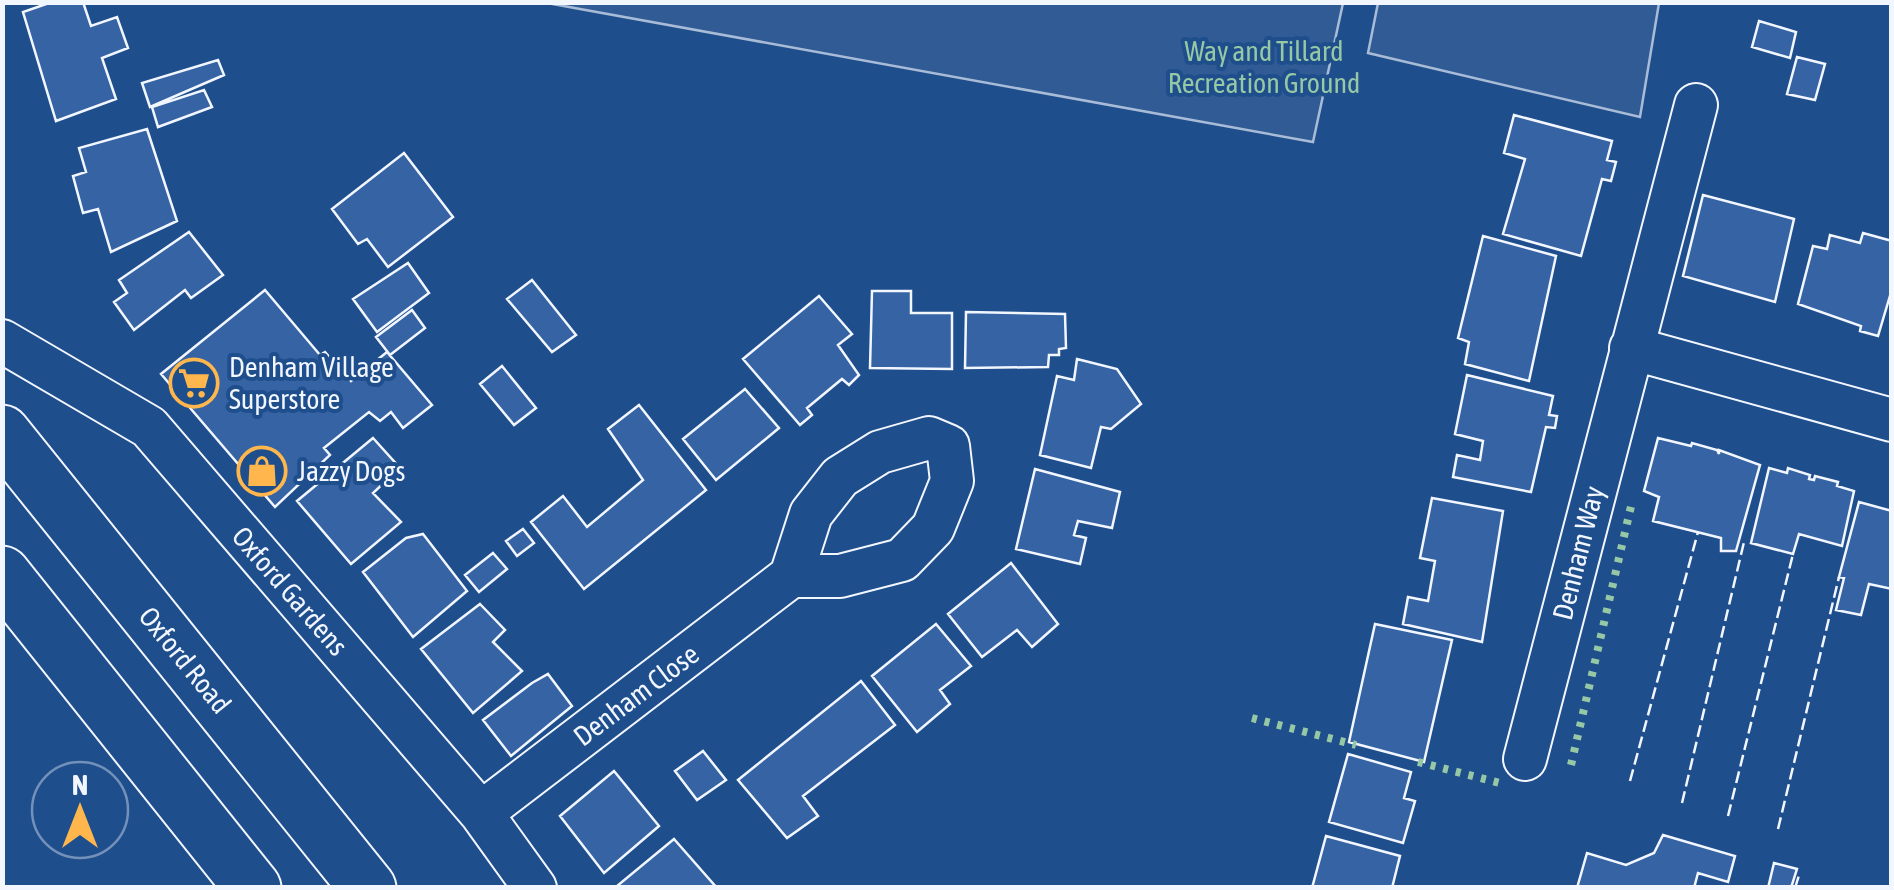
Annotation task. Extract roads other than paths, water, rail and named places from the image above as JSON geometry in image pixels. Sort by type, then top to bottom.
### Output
[{"type":"highway","name":"Oxford Road","points":[[2,434],[368,888]]},
{"type":"highway","points":[[2,574],[252,888]]},
{"type":"street","name":"Denham Way","points":[[1525,759],[1696,105]]},
{"type":"street","name":"Oxford Gardens","points":[[2,341],[149,427],[481,813],[535,888]]},
{"type":"street","points":[[1631,348],[1892,420]]},
{"type":"street","name":"Denham Close","points":[[481,813],[791,576]]},
{"type":"place","name":"Denham Village Superstore","points":[[194,383]]},
{"type":"place","name":"Jazzy Dogs","points":[[262,471]]},
{"type":"park label","name":"Way and Tillard Recreation Ground","points":[[1264,67]]}]
